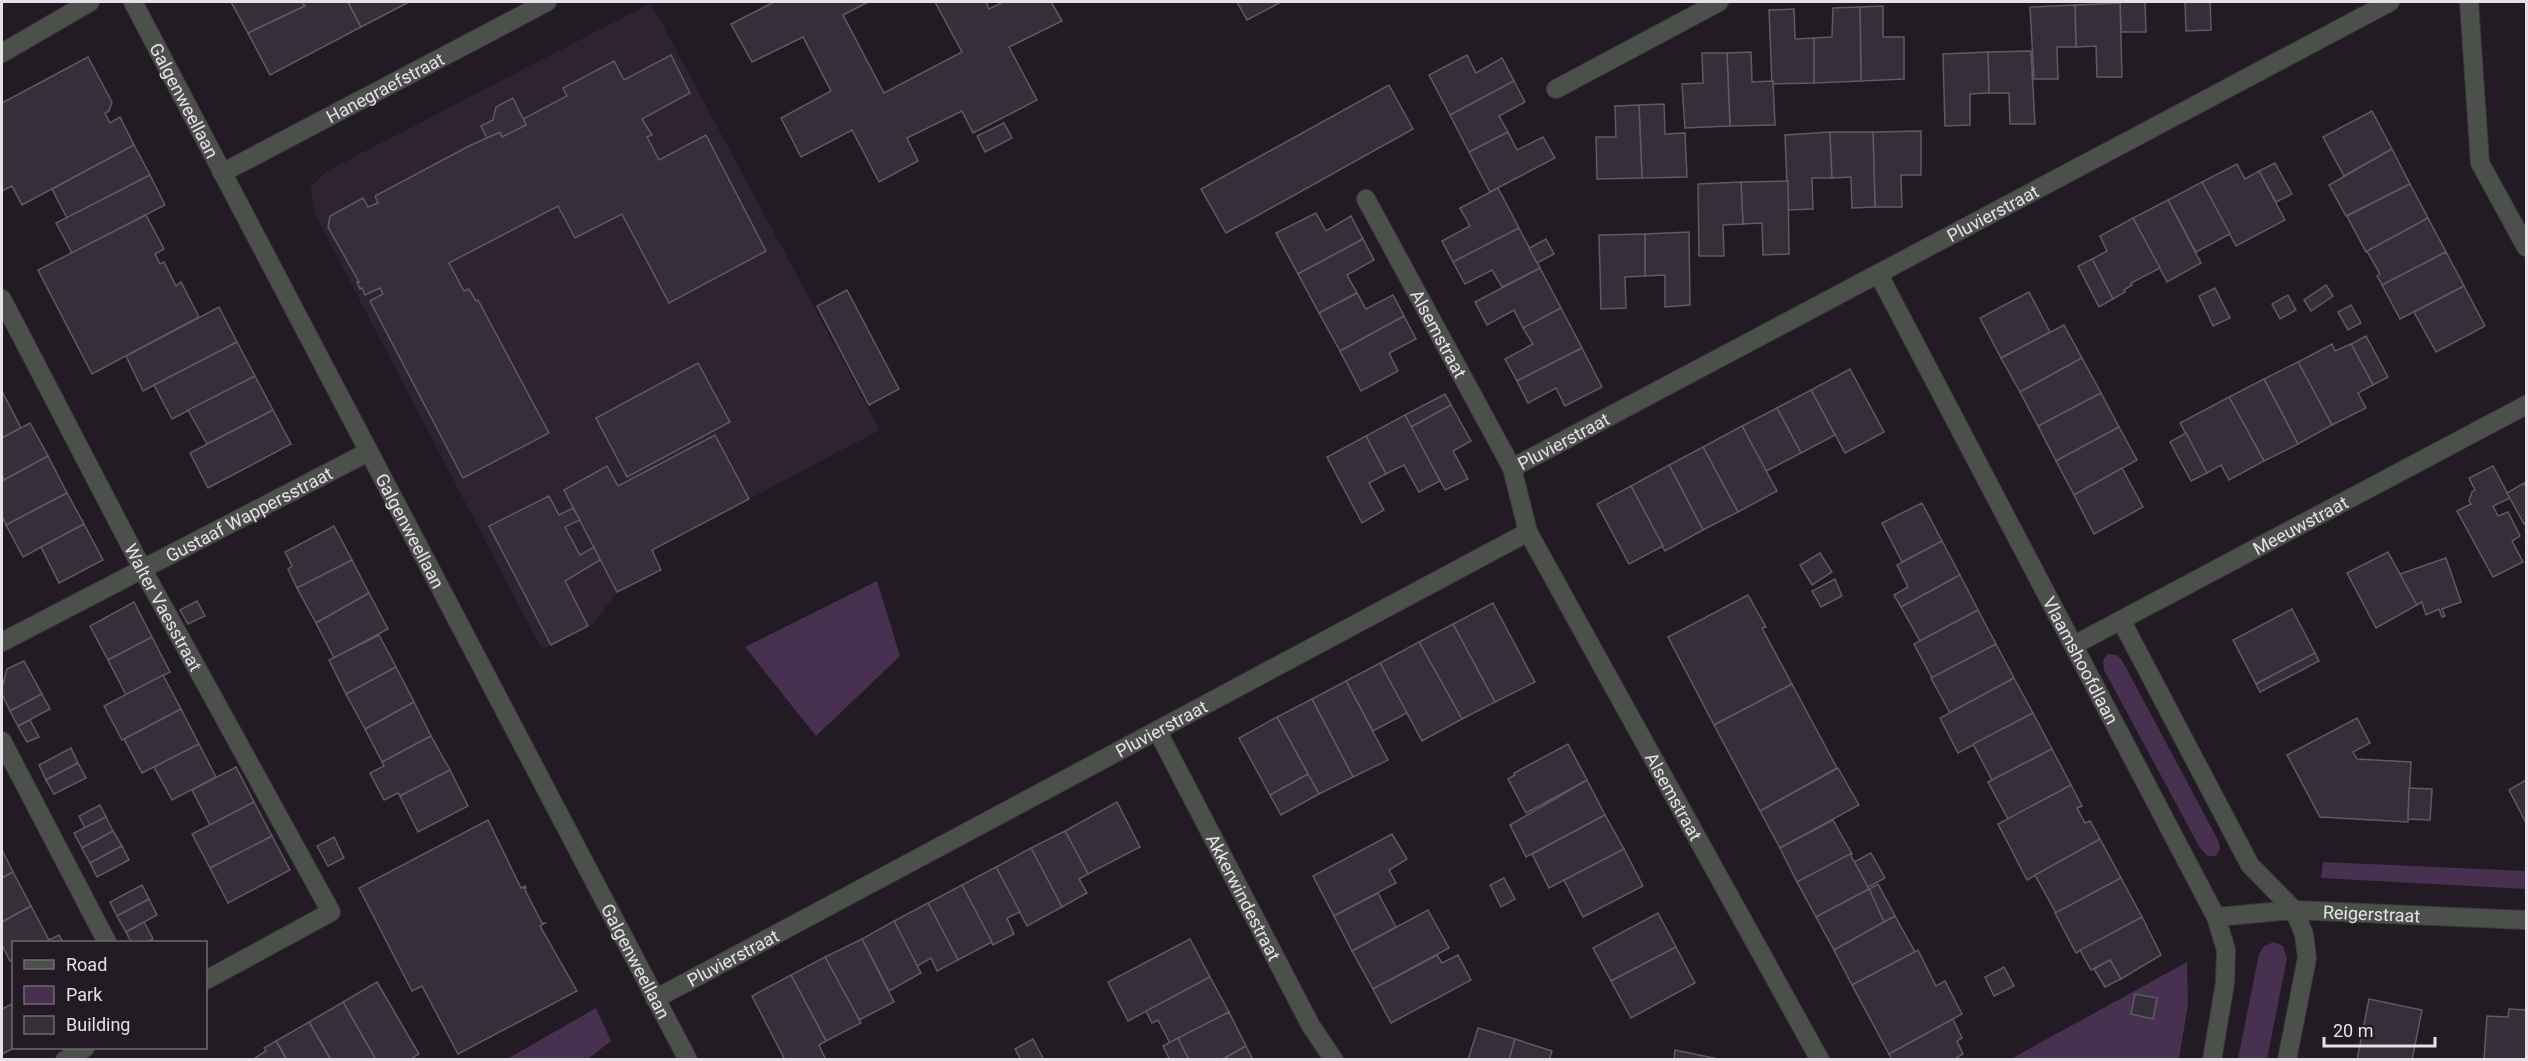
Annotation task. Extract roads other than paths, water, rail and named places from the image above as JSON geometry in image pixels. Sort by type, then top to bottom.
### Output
[{"type":"street","points":[[2,52],[90,2]]},
{"type":"street","name":"Galgenweellaan","points":[[133,2],[688,1059]]},
{"type":"street","name":"Hanegraefstraat","points":[[222,173],[547,2]]},
{"type":"street","points":[[1556,89],[1719,2]]},
{"type":"street","name":"Pluvierstraat","points":[[655,999],[1158,732],[1528,532],[1512,468],[2390,2]]},
{"type":"street","points":[[2469,2],[2480,164],[2526,248]]},
{"type":"street","name":"Alsemstraat","points":[[1366,199],[1512,468]]},
{"type":"street","name":"Vlaamshoofdlaan","points":[[1879,274],[2216,917],[2226,950],[2225,983],[2212,1059]]},
{"type":"street","name":"Walter Vaesstraat","points":[[2,299],[143,570],[332,912],[207,979]]},
{"type":"street","name":"Meeuwstraat","points":[[2074,645],[2526,405]]},
{"type":"street","name":"Gustaaf Wappersstraat","points":[[2,642],[368,452]]},
{"type":"street","name":"Alsemstraat","points":[[1528,532],[1820,1059]]},
{"type":"street","points":[[2121,620],[2250,865],[2294,910],[2304,934],[2307,958],[2287,1059]]},
{"type":"street","name":"Akkerwindestraat","points":[[1158,732],[1311,1026],[1334,1059]]},
{"type":"street","points":[[2,741],[106,941]]},
{"type":"street","name":"Reigerstraat","points":[[2216,917],[2294,910],[2526,920]]},
{"type":"street","points":[[65,1059],[82,1049]]}]
